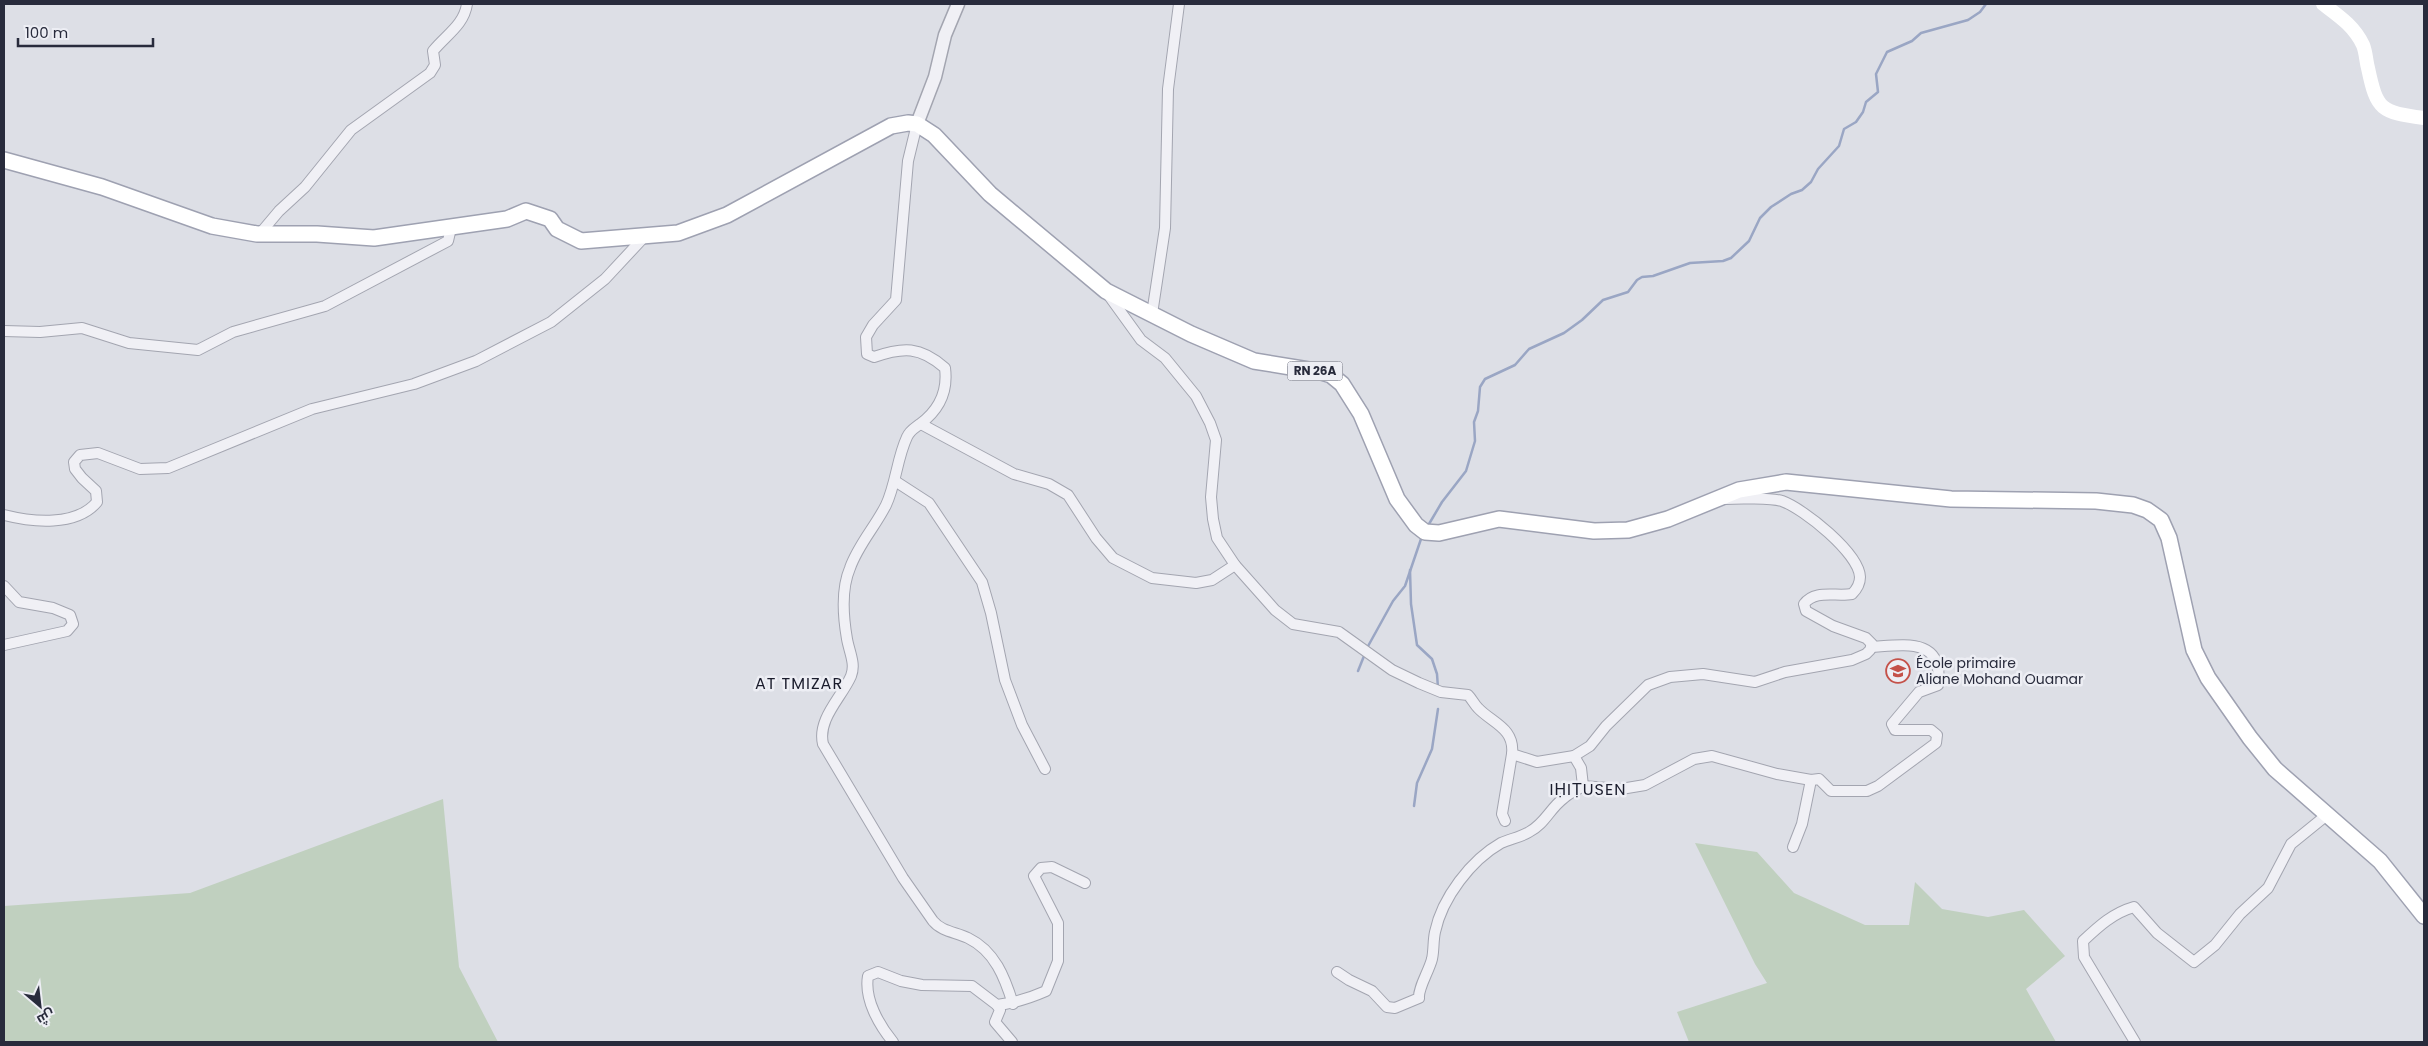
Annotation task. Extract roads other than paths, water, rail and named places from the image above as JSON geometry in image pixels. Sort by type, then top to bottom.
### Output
[{"type":"main road","points":[[2323,4],[2350,24],[2363,46],[2374,97],[2384,107],[2397,114],[2424,118]]},
{"type":"main road","points":[[4,160],[102,187],[212,226],[257,234],[316,234],[374,238],[507,219],[526,212],[550,219],[557,229],[580,241],[678,233],[727,214],[891,126],[917,124]]},
{"type":"main road","name":"RN 26A","points":[[917,124],[934,135],[990,194],[1106,291],[1254,361],[1331,375],[1342,384],[1361,414],[1397,499],[1416,525],[1425,532],[1439,533],[1499,519],[1594,531],[1628,530],[1668,519],[1739,490],[1786,482],[1951,499],[2096,501],[2133,505],[2147,510],[2160,520],[2169,538],[2194,650],[2208,678],[2250,738],[2275,769],[2380,861],[2424,916]]},
{"type":"street","points":[[257,234],[305,187],[351,130],[430,73],[435,65],[433,52],[444,37],[462,22],[467,4]]},
{"type":"street","points":[[958,4],[945,35],[935,78],[917,124],[908,161],[896,300],[873,325],[865,343],[868,354],[874,357],[897,349],[913,350],[936,360],[945,368],[945,392],[938,405],[921,424],[914,427],[907,437],[895,482],[885,507],[860,546],[844,583],[844,609],[847,639],[853,663],[852,675],[824,724],[821,735],[823,744],[903,878],[933,922],[939,928],[969,938],[994,960],[1004,975],[1013,1004]]},
{"type":"street","points":[[1152,314],[1165,228],[1168,89],[1179,4]]},
{"type":"street","points":[[4,331],[40,332],[82,328],[128,343],[198,350],[233,332],[307,312],[332,302],[448,241],[451,228]]},
{"type":"street","points":[[4,515],[26,521],[55,520],[79,514],[93,506],[97,502],[96,491],[75,469],[74,462],[80,455],[98,453],[140,469],[168,468],[312,409],[414,384],[476,361],[551,322],[604,279],[646,235]]},
{"type":"street","points":[[1106,291],[1141,340],[1165,358],[1196,396],[1210,423],[1216,440],[1211,497],[1213,519],[1217,538],[1236,565],[1275,610],[1293,624],[1340,632],[1392,670],[1442,692],[1468,695],[1477,707],[1496,721],[1510,736],[1513,746],[1502,814],[1505,821]]},
{"type":"street","points":[[921,424],[1014,474],[1049,484],[1068,495],[1096,538],[1113,558],[1152,578],[1196,583],[1212,580],[1236,565]]},
{"type":"street","points":[[895,482],[929,503],[982,582],[991,612],[1006,680],[1022,726],[1045,768]]},
{"type":"street","points":[[1512,754],[1537,762],[1574,756],[1590,746],[1606,726],[1648,685],[1670,677],[1703,674],[1755,682],[1785,672],[1852,660],[1866,654],[1872,644],[1866,638],[1833,626],[1806,612],[1804,604],[1809,597],[1852,594],[1858,588],[1860,578],[1857,567],[1838,543],[1799,510],[1780,500],[1714,499]]},
{"type":"street","points":[[4,586],[19,602],[53,608],[70,616],[73,624],[67,631],[4,645]]},
{"type":"street","points":[[1337,972],[1372,991],[1387,1007],[1394,1008],[1418,998],[1418,992],[1427,978],[1435,932],[1441,912],[1466,872],[1487,852],[1503,842],[1529,833],[1545,821],[1564,797],[1583,786],[1621,789],[1645,785],[1694,760],[1712,756],[1811,780],[1819,779],[1831,791],[1866,791],[1886,780],[1936,743],[1938,736],[1931,730],[1895,730],[1892,724],[1920,692],[1938,685],[1938,670],[1935,656],[1926,649],[1911,645],[1871,647]]},
{"type":"street","points":[[1574,756],[1581,768],[1583,786]]},
{"type":"street","points":[[1793,847],[1802,824],[1811,780]]},
{"type":"street","points":[[2135,1042],[2084,957],[2084,941],[2101,924],[2120,911],[2134,907],[2157,933],[2194,962],[2214,945],[2240,914],[2268,888],[2291,844],[2328,814]]},
{"type":"street","points":[[997,1005],[1013,1004],[1046,991],[1058,961],[1058,923],[1034,876],[1041,868],[1052,868],[1085,883]]},
{"type":"street","points":[[894,1042],[876,1016],[866,986],[868,976],[878,972],[901,981],[922,985],[972,986],[997,1005],[1000,1010],[995,1022],[1012,1042]]},
{"type":"waterway","points":[[1429,524],[1442,502],[1466,471],[1475,441],[1474,422],[1478,411],[1480,387],[1485,379],[1515,365],[1529,349],[1564,333],[1582,320],[1603,300],[1628,292],[1637,280],[1642,277],[1653,276],[1690,263],[1723,261],[1731,258],[1749,241],[1760,218],[1771,207],[1791,194],[1802,190],[1811,182],[1818,169],[1839,146],[1844,129],[1856,122],[1863,112],[1866,102],[1878,92],[1876,74],[1887,52],[1912,41],[1921,33],[1968,20],[1980,12],[1986,4]]},
{"type":"waterway","points":[[1367,648],[1393,601],[1405,586],[1421,539]]},
{"type":"waterway","points":[[1410,570],[1411,604],[1417,645],[1432,659],[1437,674],[1438,688]]},
{"type":"waterway","points":[[1358,671],[1364,656]]},
{"type":"waterway","points":[[1414,806],[1417,783],[1432,749],[1438,709]]},
{"type":"place","name":"École primaire Aliane Mohand Ouamar","points":[[1898,671]]},
{"type":"district","name":"AT TMIZAR","points":[[799,683]]},
{"type":"district","name":"IḤIṬUSEN","points":[[1588,789]]}]
